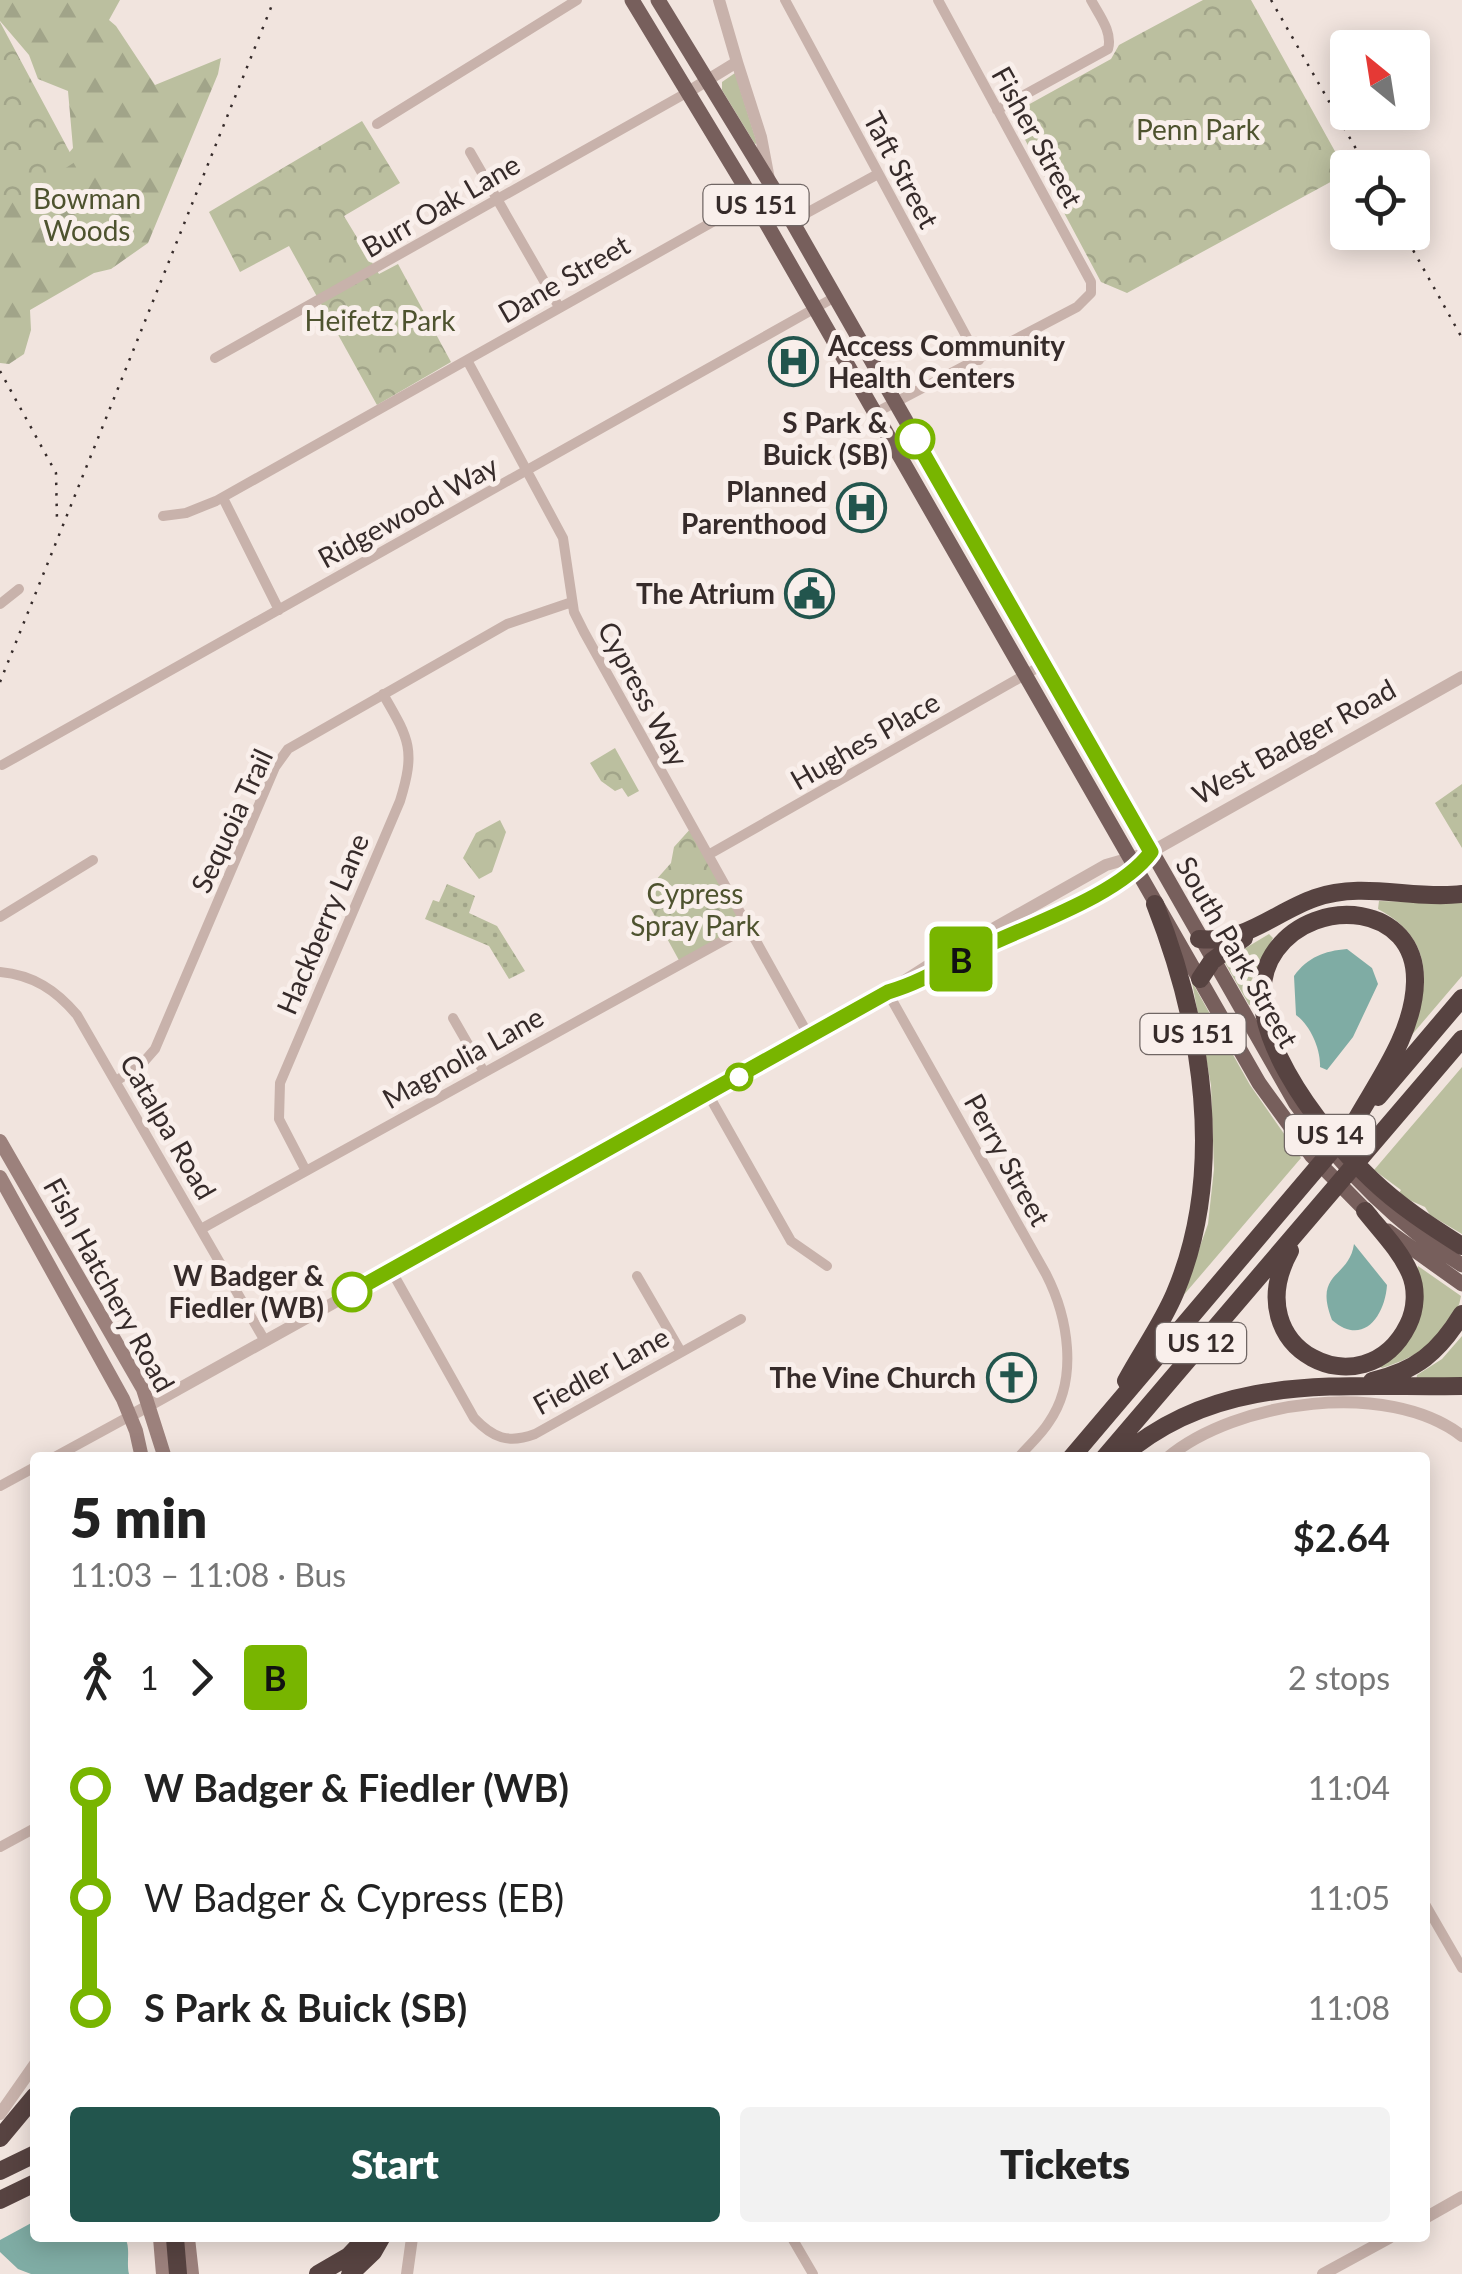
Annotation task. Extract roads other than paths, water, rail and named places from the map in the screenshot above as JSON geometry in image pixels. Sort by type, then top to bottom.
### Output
[{"type":"highway","points":[[1191,982],[1212,961],[1260,926],[1293,907],[1329,894],[1354,890],[1462,894]]},
{"type":"highway","name":"US 151","points":[[1110,1412],[1175,1293],[1189,1250],[1203,1161],[1191,982],[1155,904]]},
{"type":"highway","name":"US 14","points":[[1352,1127],[1403,1034],[1415,982],[1410,957],[1395,933],[1368,918],[1339,914],[1309,922],[1276,950],[1266,969],[1261,994],[1266,1030],[1331,1136],[1394,1199],[1462,1246]]},
{"type":"highway","points":[[1199,939],[1216,941],[1260,926]]},
{"type":"highway","name":"US 12","points":[[1076,1452],[1462,998]]},
{"type":"highway","name":"US 12","points":[[1109,1452],[1462,1039]]},
{"type":"highway","points":[[1299,1230],[1275,1288],[1275,1303],[1284,1330],[1315,1360],[1330,1365],[1365,1364],[1386,1353],[1406,1330],[1415,1294],[1411,1274],[1365,1210]]},
{"type":"highway","points":[[1342,1388],[1416,1367],[1446,1340],[1462,1314]]},
{"type":"highway","points":[[1128,1452],[1158,1428],[1208,1406],[1270,1389],[1462,1386]]},
{"type":"highway","points":[[0,2138],[30,2102]]},
{"type":"highway","points":[[0,2171],[30,2156]]},
{"type":"highway","points":[[0,2200],[30,2185]]},
{"type":"highway","points":[[175,2242],[178,2274]]},
{"type":"highway","points":[[318,2274],[348,2256],[362,2242]]},
{"type":"highway","points":[[350,2274],[379,2242]]},
{"type":"main road","name":"South Park Street","points":[[632,0],[816,308],[1155,904]]},
{"type":"main road","name":"South Park Street","points":[[658,0],[792,221],[1296,1104],[1380,1202],[1462,1265]]},
{"type":"main road","name":"South Park Street","points":[[1191,982],[1312,1156],[1365,1210],[1420,1256],[1462,1284]]},
{"type":"main road","name":"Fish Hatchery Road","points":[[0,1141],[143,1389],[163,1452]]},
{"type":"main road","name":"Fish Hatchery Road","points":[[0,1177],[130,1416],[140,1452]]},
{"type":"main road","points":[[160,2242],[163,2274]]},
{"type":"main road","points":[[188,2242],[192,2274]]},
{"type":"street","points":[[377,124],[437,94],[577,0]]},
{"type":"street","points":[[719,0],[761,137],[771,185]]},
{"type":"street","name":"Taft Street","points":[[785,0],[979,360]]},
{"type":"street","name":"Fisher Street","points":[[938,0],[1091,282],[1090,297],[979,360]]},
{"type":"street","points":[[996,110],[1108,49],[1107,30],[1091,0]]},
{"type":"street","points":[[688,92],[737,62]]},
{"type":"street","name":"Burr Oak Lane","points":[[215,358],[688,92]]},
{"type":"street","points":[[470,152],[560,307]]},
{"type":"street","points":[[792,221],[878,174]]},
{"type":"street","name":"Dane Street","points":[[164,516],[186,513],[223,498],[753,200],[771,185]]},
{"type":"street","name":"Ridgewood Way","points":[[2,765],[835,297]]},
{"type":"street","name":"Cypress Way","points":[[467,360],[562,538],[572,602],[584,632],[810,1038]]},
{"type":"street","points":[[875,413],[979,360]]},
{"type":"street","points":[[223,498],[279,610]]},
{"type":"street","points":[[0,604],[19,589]]},
{"type":"street","name":"Sequoia Trail","points":[[116,1081],[141,1065],[155,1049],[275,767],[298,741],[520,618],[572,602]]},
{"type":"street","name":"Hughes Place","points":[[708,855],[1044,664]]},
{"type":"street","name":"West Badger Road","points":[[888,992],[915,984],[984,947],[1043,922],[1132,863],[1462,677]]},
{"type":"street","name":"Hackberry Lane","points":[[306,1171],[279,1118],[280,1083],[400,801],[410,768],[405,734],[383,694]]},
{"type":"street","points":[[0,916],[94,860]]},
{"type":"street","name":"West Badger Road","points":[[64,1452],[810,1038],[1106,864],[1132,863]]},
{"type":"street","name":"Magnolia Lane","points":[[201,1230],[748,926]]},
{"type":"street","name":"Catalpa Road","points":[[0,972],[26,976],[63,998],[116,1081],[265,1341]]},
{"type":"street","name":"Perry Street","points":[[888,992],[1058,1297],[1065,1321],[1066,1356],[1059,1403],[1049,1422],[1023,1452]]},
{"type":"street","points":[[453,1018],[484,1072]]},
{"type":"street","points":[[708,1094],[792,1241],[828,1266]]},
{"type":"street","name":"Fiedler Lane","points":[[391,1270],[474,1418],[489,1434],[515,1441],[535,1434],[741,1319]]},
{"type":"street","points":[[637,1276],[681,1352]]},
{"type":"street","points":[[1178,1452],[1207,1433],[1243,1420],[1282,1408],[1336,1402],[1411,1412],[1462,1436]]},
{"type":"street","points":[[0,1486],[30,1470]]},
{"type":"street","points":[[0,1847],[30,1831]]},
{"type":"street","points":[[1430,1913],[1462,1968]]},
{"type":"street","points":[[0,2114],[30,2071]]},
{"type":"street","points":[[1430,2215],[1462,2197]]},
{"type":"street","points":[[407,2274],[411,2242]]},
{"type":"street","points":[[794,2242],[813,2274]]},
{"type":"street","points":[[1323,2274],[1382,2242]]},
{"type":"water","points":[[1347,949],[1372,968],[1378,984],[1353,1037],[1327,1070],[1320,1067],[1314,1038],[1296,1015],[1294,976],[1317,956]]},
{"type":"water","points":[[1354,1244],[1387,1285],[1377,1317],[1362,1329],[1353,1330],[1332,1320],[1327,1292]]},
{"type":"water","points":[[30,2224],[30,2242],[126,2242],[129,2274],[31,2274],[18,2269],[0,2252],[0,2240]]},
{"type":"railway","points":[[0,682],[274,0]]},
{"type":"railway","points":[[1271,0],[1357,150]]},
{"type":"railway","points":[[1413,250],[1462,338]]},
{"type":"railway","points":[[0,371],[56,473],[57,521]]},
{"type":"place","name":"Access Community Health Centers","points":[[793,362]]},
{"type":"place","name":"S Park & Buick (SB)","points":[[915,439]]},
{"type":"place","name":"Planned Parenthood","points":[[862,508]]},
{"type":"place","name":"The Atrium","points":[[810,594]]},
{"type":"place","name":"W Badger & Fiedler (WB)","points":[[352,1292]]},
{"type":"place","name":"The Vine Church","points":[[1011,1378]]},
{"type":"park label","name":"Penn Park","points":[[1198,130]]},
{"type":"park label","name":"Bowman Woods","points":[[87,215]]},
{"type":"park label","name":"Heifetz Park","points":[[380,321]]},
{"type":"park label","name":"Cypress Spray Park","points":[[695,910]]}]
